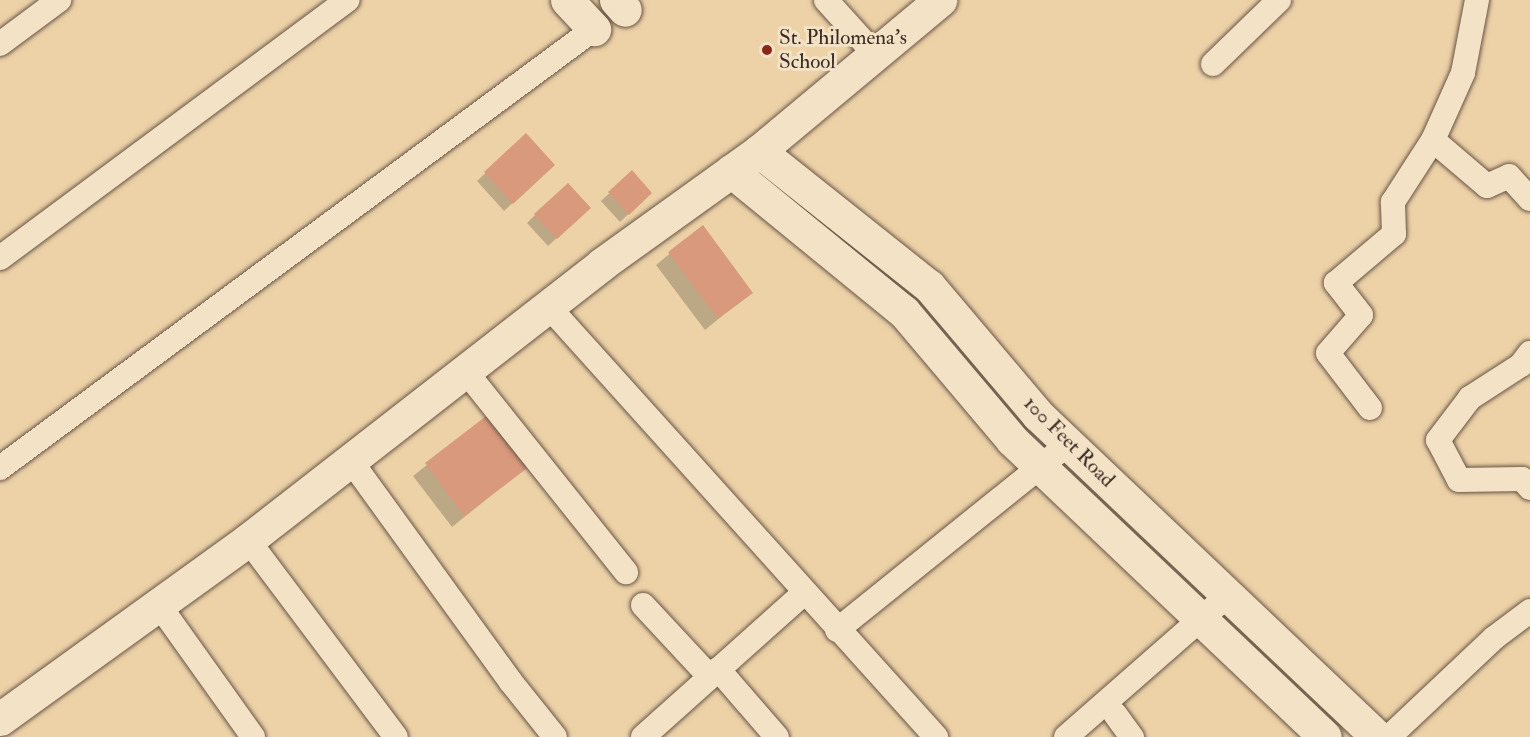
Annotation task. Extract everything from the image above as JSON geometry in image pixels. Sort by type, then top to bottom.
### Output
[{"type":"main road","points":[[567,0],[594,29]]},
{"type":"main road","points":[[8,724],[159,605],[467,373],[549,307],[759,151],[873,52],[940,0]]},
{"type":"main road","name":"100 Feet Road","points":[[759,151],[929,286],[1038,415],[1377,737]]},
{"type":"main road","name":"100 Feet Road","points":[[731,171],[904,312],[1012,440],[1325,737]]},
{"type":"street","points":[[0,44],[59,0]]},
{"type":"street","points":[[0,258],[348,0]]},
{"type":"street","points":[[826,0],[873,52]]},
{"type":"street","points":[[1213,64],[1279,0]]},
{"type":"street","points":[[1370,408],[1328,353],[1361,315],[1336,283],[1394,234],[1394,201],[1433,140],[1463,73],[1477,0]]},
{"type":"street","points":[[0,468],[594,29]]},
{"type":"street","points":[[1433,140],[1487,186],[1509,176],[1530,199]]},
{"type":"street","points":[[549,307],[837,630],[936,737]]},
{"type":"street","points":[[1530,353],[1521,365],[1470,398],[1437,440],[1459,480],[1522,479],[1530,488]]},
{"type":"street","points":[[467,373],[552,474],[626,572]]},
{"type":"street","points":[[837,630],[1068,444]]},
{"type":"street","points":[[351,461],[511,682],[555,737]]},
{"type":"street","points":[[248,540],[396,737]]},
{"type":"street","points":[[643,737],[804,593]]},
{"type":"street","points":[[1066,737],[1227,596]]},
{"type":"street","points":[[159,605],[253,737]]},
{"type":"street","points":[[643,605],[777,737]]},
{"type":"street","points":[[1389,737],[1494,638],[1530,610]]},
{"type":"street","points":[[1115,714],[1132,737]]},
{"type":"building","points":[[526,133],[555,165],[513,204],[484,172]]},
{"type":"building","points":[[632,170],[652,193],[629,215],[608,192]]},
{"type":"building","points":[[568,183],[591,208],[557,239],[534,214]]},
{"type":"building","points":[[703,225],[753,293],[718,319],[668,252]]},
{"type":"building","points":[[490,413],[530,466],[464,516],[425,463]]},
{"type":"place","name":"St. Philomena's School","points":[[767,50]]}]
